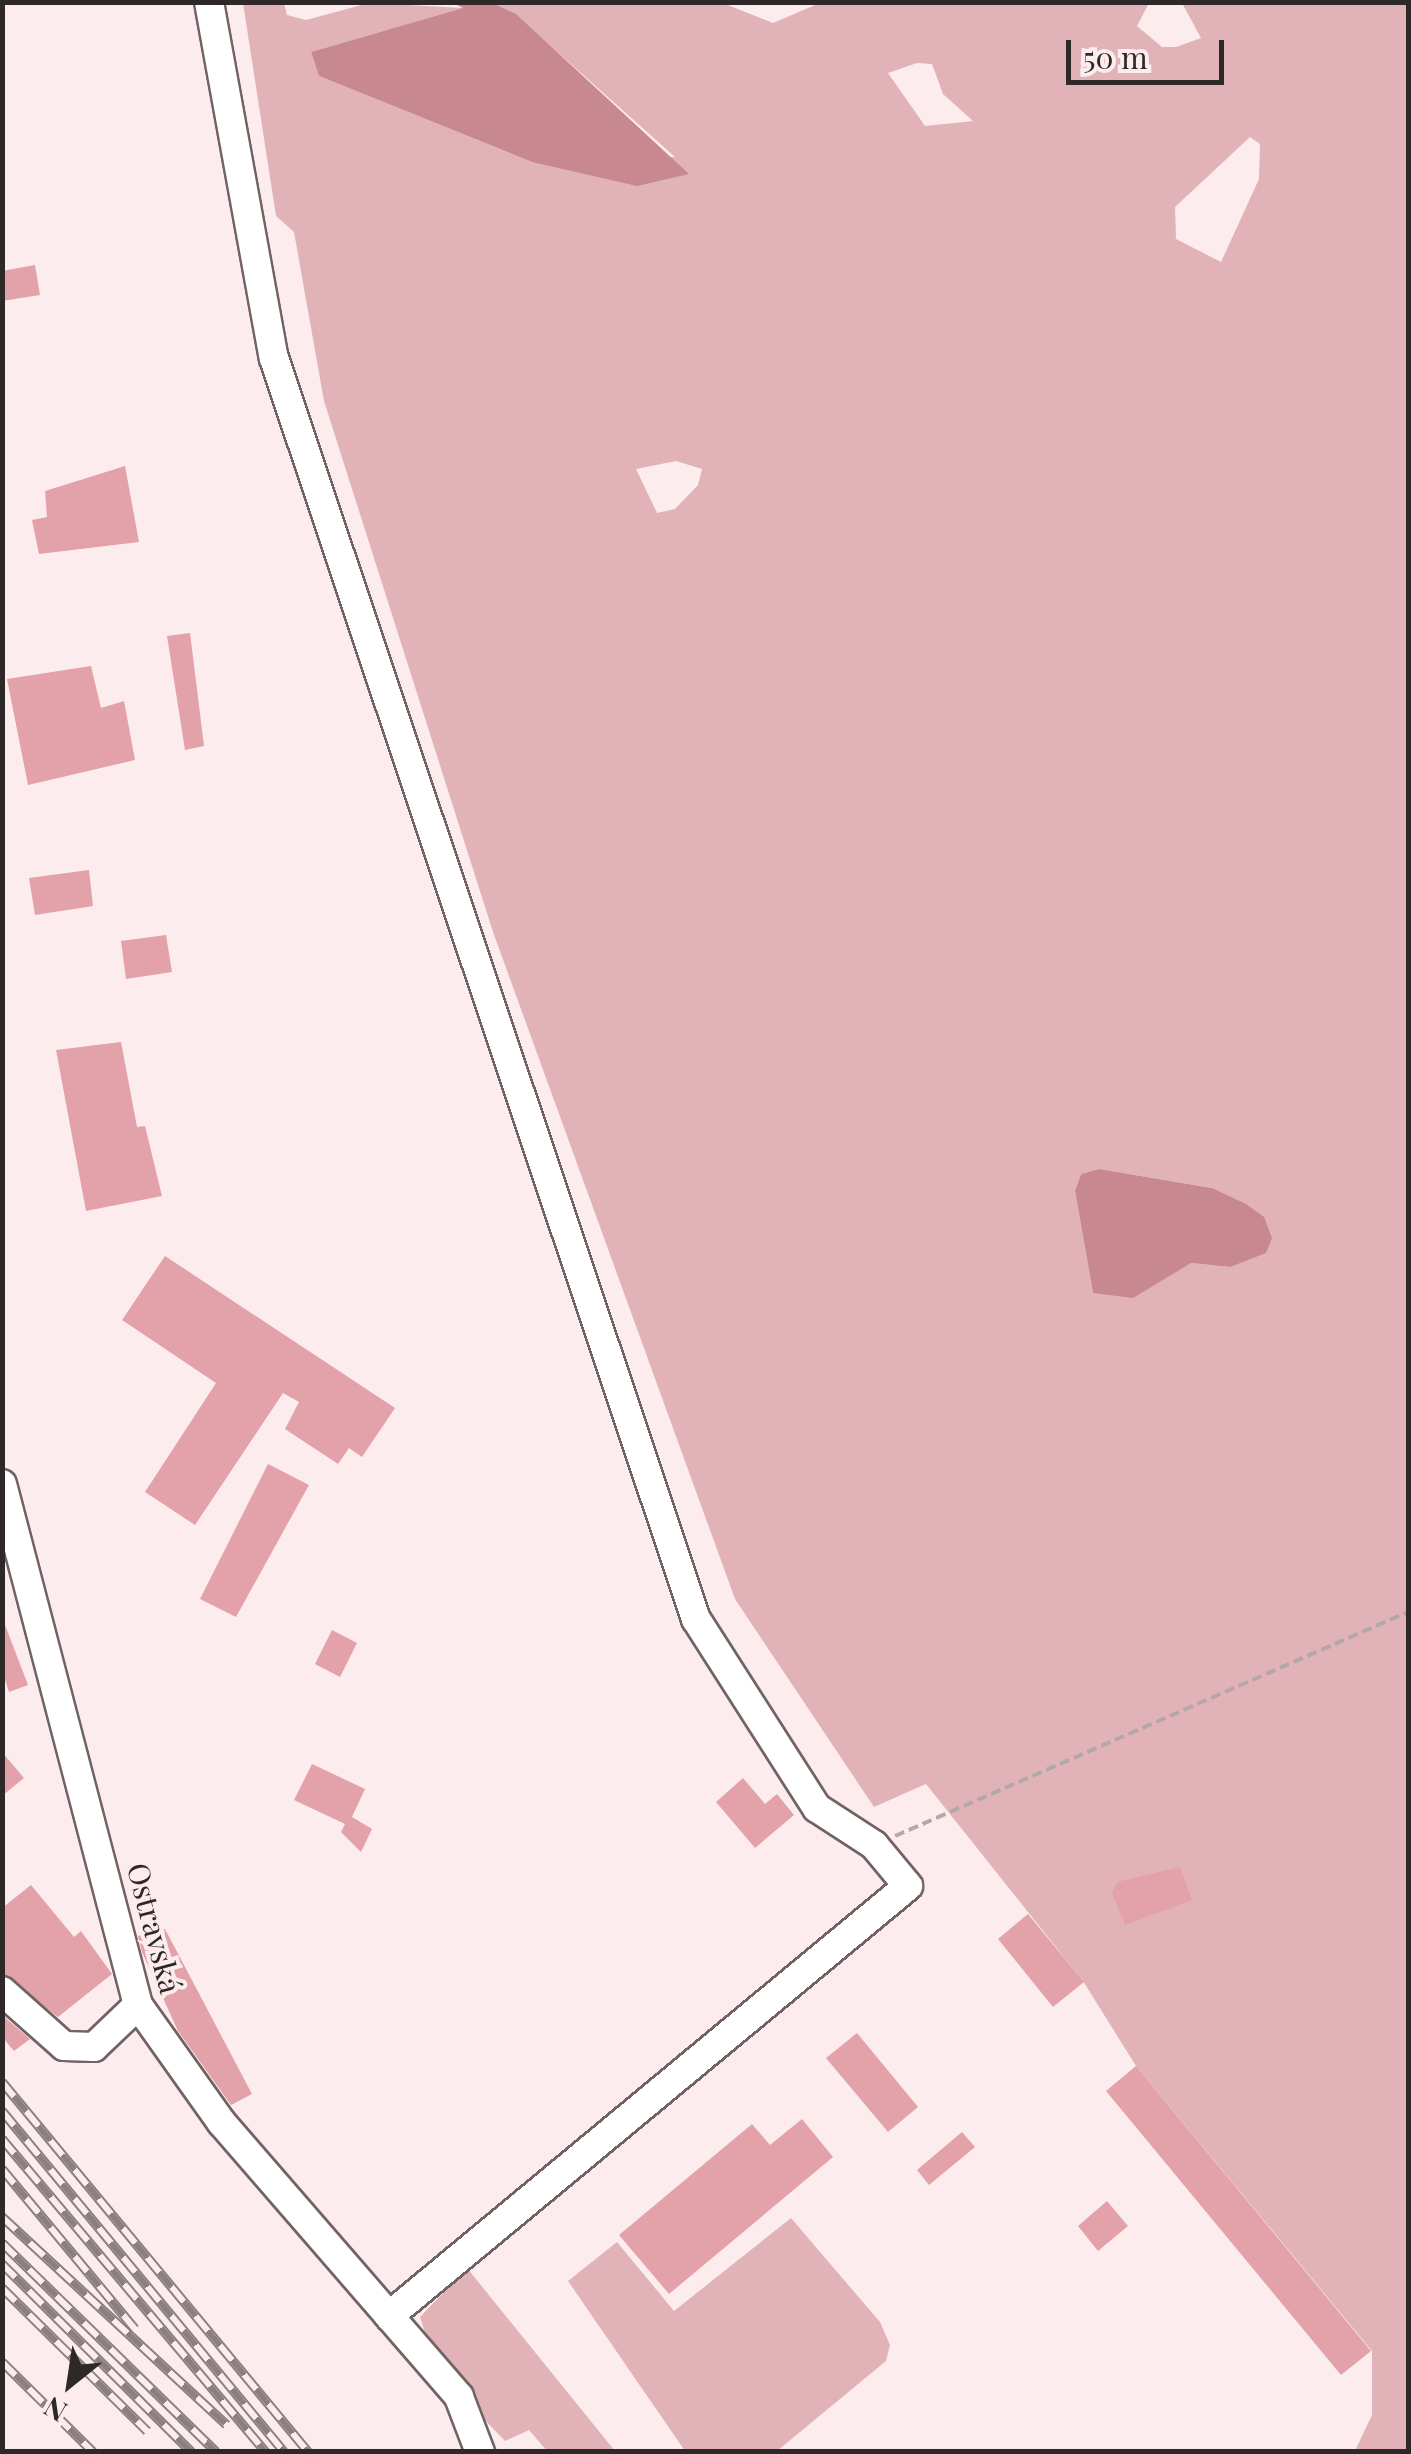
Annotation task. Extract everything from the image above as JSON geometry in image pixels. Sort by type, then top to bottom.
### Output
[{"type":"street","points":[[210,2],[274,358],[696,1618],[817,1808],[874,1845],[908,1886],[389,2316]]},
{"type":"street","name":"Ostravská","points":[[2,1484],[138,2006],[222,2123],[459,2396],[480,2452]]},
{"type":"street","points":[[2,1991],[64,2046],[94,2047],[138,2006]]},
{"type":"path","points":[[874,1845],[1408,1612]]},
{"type":"shaded area","points":[[243,3],[284,3],[287,15],[306,20],[369,3],[464,8],[311,52],[319,76],[532,162],[675,157],[516,15],[492,3],[723,3],[773,23],[820,3],[1149,3],[1137,26],[1162,47],[1176,47],[1201,38],[1182,3],[1408,3],[1408,2451],[1355,2451],[1372,2415],[1372,2351],[1136,2066],[1083,1981],[926,1784],[874,1807],[735,1599],[493,932],[324,401],[294,232],[276,216]],"holes":[[[917,63],[932,64],[943,94],[973,121],[925,126],[888,73]],[[1250,137],[1260,144],[1259,179],[1221,262],[1176,239],[1175,207]],[[676,461],[702,469],[698,485],[675,509],[657,513],[636,469]],[[1099,1169],[1212,1188],[1230,1267],[1191,1263],[1093,1293],[1075,1191],[1081,1174]]]},
{"type":"shaded area","points":[[453,3],[492,3],[516,14],[689,174],[637,186],[532,162],[319,76],[311,52],[463,8]]},
{"type":"shaded area","points":[[1099,1169],[1212,1188],[1246,1204],[1264,1217],[1272,1238],[1266,1253],[1230,1267],[1191,1263],[1133,1298],[1093,1293],[1075,1191],[1081,1174]]},
{"type":"shaded area","points":[[791,2218],[880,2322],[890,2345],[886,2361],[777,2451],[685,2451],[568,2281],[617,2242],[674,2311]]},
{"type":"shaded area","points":[[467,2268],[615,2451],[547,2451],[529,2430],[505,2441],[421,2353],[427,2339],[420,2317]]},
{"type":"building","points":[[35,265],[40,295],[2,301],[2,271]]},
{"type":"building","points":[[125,466],[139,542],[39,554],[32,520],[47,517],[45,491]]},
{"type":"building","points":[[190,633],[204,746],[185,750],[167,636]]},
{"type":"building","points":[[91,666],[101,708],[124,701],[135,760],[28,785],[7,679]]},
{"type":"building","points":[[89,870],[93,906],[35,915],[29,878]]},
{"type":"building","points":[[166,935],[172,972],[126,979],[121,941]]},
{"type":"building","points":[[121,1042],[137,1127],[145,1126],[162,1196],[86,1211],[56,1050]]},
{"type":"building","points":[[165,1256],[395,1408],[362,1457],[349,1448],[338,1464],[285,1429],[299,1402],[283,1393],[195,1525],[145,1492],[216,1383],[122,1320]]},
{"type":"building","points":[[268,1464],[309,1485],[236,1617],[200,1599]]},
{"type":"building","points":[[2,1617],[28,1685],[9,1692],[2,1670]]},
{"type":"building","points":[[332,1630],[357,1643],[340,1677],[315,1664]]},
{"type":"building","points":[[2,1752],[24,1778],[2,1796]]},
{"type":"building","points":[[312,1764],[365,1789],[352,1817],[372,1829],[361,1852],[341,1832],[345,1824],[294,1800]]},
{"type":"building","points":[[743,1778],[765,1804],[777,1794],[794,1815],[755,1848],[716,1802]]},
{"type":"building","points":[[1180,1867],[1192,1900],[1125,1925],[1112,1893],[1117,1882]]},
{"type":"building","points":[[31,1885],[74,1937],[81,1931],[112,1974],[58,2017],[2,1974],[2,1908]]},
{"type":"building","points":[[1028,1914],[1084,1982],[1053,2007],[998,1939]]},
{"type":"building","points":[[165,1929],[252,2094],[231,2105],[178,2031],[142,1952],[138,1936]]},
{"type":"building","points":[[2,2015],[30,2039],[14,2051],[2,2037]]},
{"type":"building","points":[[857,2033],[918,2107],[888,2132],[826,2058]]},
{"type":"building","points":[[1136,2066],[1371,2351],[1341,2375],[1106,2091]]},
{"type":"building","points":[[802,2119],[833,2157],[669,2294],[619,2235],[752,2124],[770,2145]]},
{"type":"building","points":[[962,2132],[975,2147],[929,2185],[917,2170]]},
{"type":"building","points":[[1107,2201],[1128,2226],[1098,2251],[1078,2226]]},
{"type":"railway","points":[[2,2082],[308,2452]]},
{"type":"railway","points":[[2,2111],[284,2452]]},
{"type":"railway","points":[[2,2139],[266,2452]]},
{"type":"railway","points":[[2,2169],[135,2329]]},
{"type":"railway","points":[[2,2217],[227,2425]]},
{"type":"railway","points":[[2,2243],[216,2452]]},
{"type":"railway","points":[[2,2264],[191,2452]]},
{"type":"railway","points":[[2,2288],[147,2431]]},
{"type":"railway","points":[[2,2362],[93,2452]]}]
